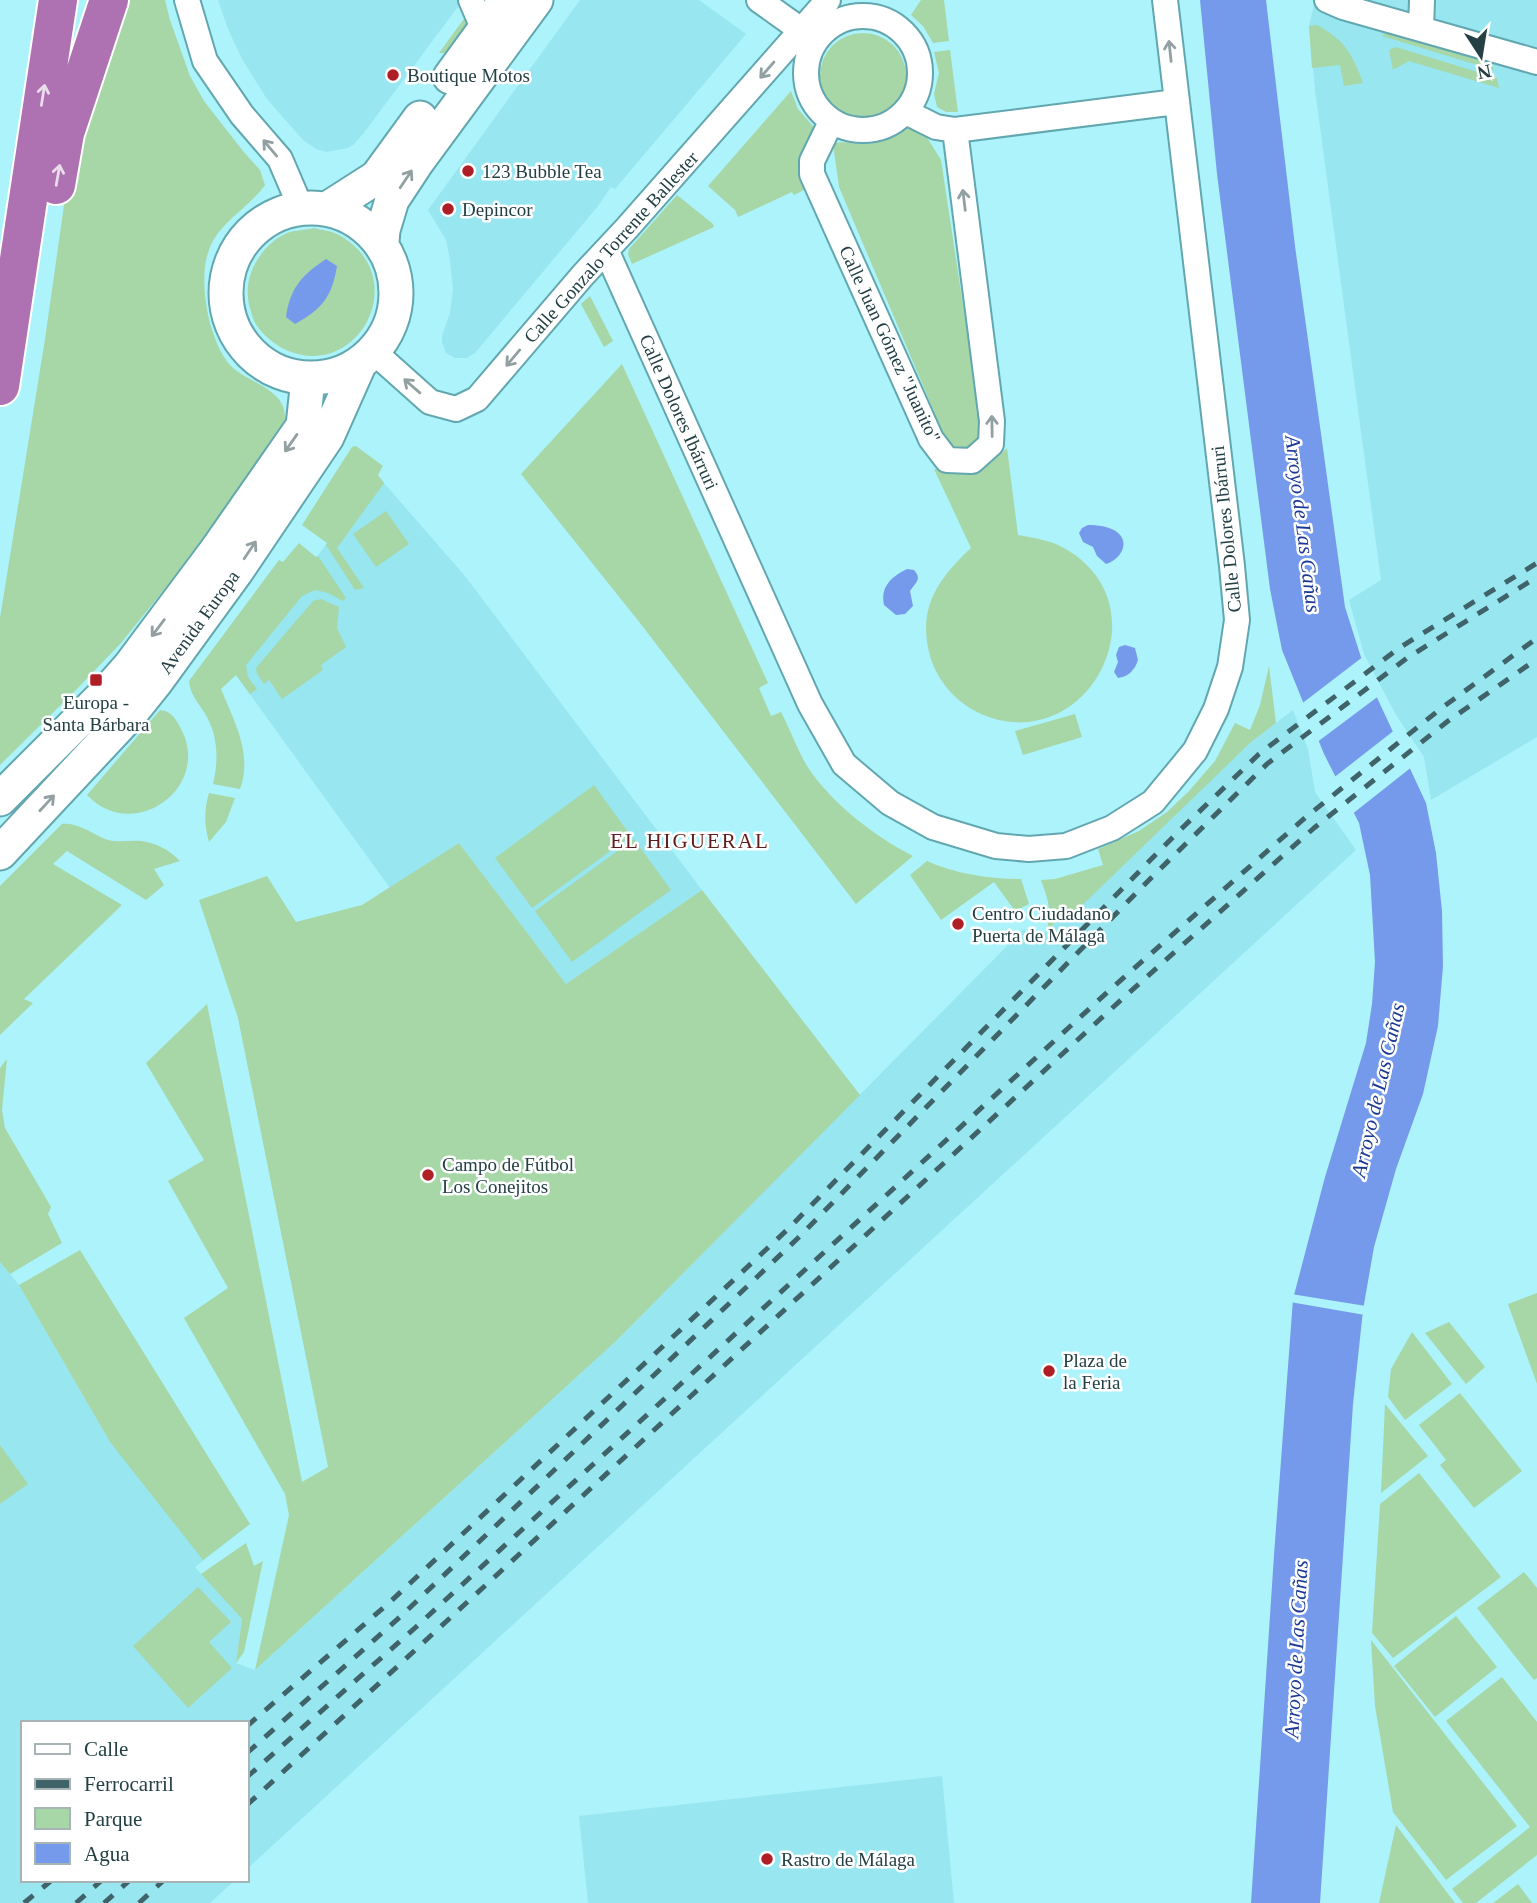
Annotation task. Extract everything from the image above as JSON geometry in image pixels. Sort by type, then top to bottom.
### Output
[{"type":"highway","points":[[2,371],[58,0]]},
{"type":"highway","points":[[2,371],[40,280],[65,133],[108,0]]},
{"type":"main road","points":[[314,208],[357,221],[382,242],[397,282],[396,307],[388,332],[366,358],[335,376],[308,379],[286,375],[265,366],[247,351],[231,325],[225,294],[231,263],[246,237],[271,217],[314,208],[377,177],[506,0]]},
{"type":"main road","points":[[382,242],[392,200],[536,0]]},
{"type":"main road","name":"Avenida Europa","points":[[0,853],[131,713],[155,683],[327,437],[366,358]]},
{"type":"main road","name":"Avenida Europa","points":[[0,799],[130,666],[216,551],[303,426],[308,379]]},
{"type":"street","points":[[187,0],[205,61],[242,115],[279,159],[314,208]]},
{"type":"street","points":[[471,0],[484,30]]},
{"type":"street","points":[[759,0],[809,34]]},
{"type":"street","name":"Calle Gonzalo Torrente Ballester","points":[[366,358],[430,402],[456,410],[477,399],[583,275],[809,34],[828,0]]},
{"type":"street","name":"Calle Dolores Ibárruri","points":[[607,251],[810,704],[844,764],[890,803],[933,827],[996,845],[1029,849],[1066,846],[1112,828],[1153,802],[1195,751],[1216,709],[1230,667],[1237,620],[1165,0]]},
{"type":"street","points":[[1327,0],[1343,7],[1537,62]]},
{"type":"street","points":[[1421,28],[1422,0]]},
{"type":"street","points":[[863,16],[880,18],[896,25],[912,42],[921,68],[915,99],[906,112],[894,123],[878,129],[846,129],[831,122],[817,109],[808,92],[805,73],[809,34],[846,18],[863,16]]},
{"type":"street","points":[[906,112],[936,127],[955,130],[1176,102]]},
{"type":"street","name":"Calle Juan Gómez \"Juanito\"","points":[[831,122],[812,161],[812,174],[931,439],[947,460],[972,461],[992,444],[992,421],[955,130]]},
{"type":"shaded area","points":[[218,0],[463,0],[363,134],[348,148],[326,152],[303,140],[267,99],[242,59]]},
{"type":"shaded area","points":[[580,0],[699,0],[746,34],[615,189],[611,187],[475,353],[466,358],[455,358],[446,353],[442,342],[453,290],[450,260],[446,240],[428,210]]},
{"type":"shaded area","points":[[1315,0],[1537,0],[1537,737],[1431,800],[1424,757],[1396,715],[1364,654],[1349,600],[1381,580],[1315,90],[1309,26]]},
{"type":"shaded area","points":[[377,475],[465,576],[702,890],[566,984],[459,843],[390,888],[233,671]]},
{"type":"shaded area","points":[[1293,710],[1308,749],[1315,792],[1356,850],[248,1868],[248,1721],[21,1721],[21,1882],[233,1882],[210,1903],[0,1903],[0,1262],[19,1285],[110,1442],[250,1524],[195,1567],[242,1619],[236,1663],[255,1670],[615,1342],[1024,929],[1037,940],[1250,743]]},
{"type":"shaded area","name":"Rastro de Málaga","points":[[942,1776],[954,1903],[588,1903],[579,1816]]},
{"type":"green space","points":[[123,0],[165,0],[190,76],[204,101],[260,170],[265,185],[220,231],[209,250],[204,278],[205,294],[211,328],[224,357],[239,373],[273,393],[283,407],[285,420],[279,438],[121,643],[0,765],[0,618],[71,156]]},
{"type":"green space","points":[[921,0],[944,0],[949,41],[933,43],[923,26],[911,15]]},
{"type":"green space","points":[[466,16],[468,27],[456,53],[439,53]]},
{"type":"green space","points":[[1317,25],[1335,36],[1347,49],[1363,83],[1344,86],[1340,65],[1312,68],[1309,26]]},
{"type":"green space","points":[[1390,31],[1491,62],[1494,70],[1382,36]]},
{"type":"green space","points":[[863,33],[887,40],[899,52],[906,76],[899,100],[887,112],[863,119],[839,112],[827,100],[820,76],[827,52],[839,40]]},
{"type":"green space","points":[[1396,47],[1497,78],[1499,88],[1409,61],[1393,70],[1389,50]]},
{"type":"green space","points":[[950,50],[958,112],[946,112],[937,107],[934,94],[939,73],[934,52]]},
{"type":"green space","points":[[791,91],[798,109],[818,132],[809,147],[800,175],[806,189],[794,195],[792,192],[738,217],[735,210],[708,186]]},
{"type":"green space","points":[[911,126],[923,131],[941,160],[983,437],[976,448],[962,453],[949,447],[839,187],[833,144],[876,143]]},
{"type":"green space","points":[[677,195],[714,227],[632,264],[629,249]]},
{"type":"green space","points":[[314,228],[339,235],[361,253],[373,276],[374,299],[367,322],[353,340],[333,352],[309,356],[282,348],[261,331],[251,310],[248,287],[253,268],[271,244],[287,233]]},
{"type":"green space","points":[[590,296],[613,341],[604,347],[581,304]]},
{"type":"green space","points":[[622,364],[768,683],[759,688],[771,716],[781,712],[807,766],[828,793],[883,839],[913,856],[856,904],[640,623],[521,474]]},
{"type":"green space","points":[[356,446],[383,466],[378,475],[384,483],[337,548],[364,588],[355,590],[327,543],[302,525],[352,447]]},
{"type":"green space","points":[[1007,448],[1018,535],[1064,548],[1095,574],[1110,606],[1111,640],[1100,672],[1080,699],[1051,717],[1016,722],[977,712],[954,696],[937,673],[930,656],[926,623],[933,596],[940,583],[971,548],[934,469],[959,474],[975,473]]},
{"type":"green space","points":[[386,511],[409,544],[376,567],[353,534]]},
{"type":"green space","points":[[299,543],[318,556],[346,598],[343,601],[315,590],[302,596],[246,665],[248,677],[257,689],[250,694],[236,675],[221,689],[240,738],[243,776],[240,789],[213,784],[216,765],[215,738],[209,720],[192,694],[189,681],[279,560],[283,562]]},
{"type":"green space","points":[[321,599],[339,607],[337,628],[346,647],[321,665],[323,670],[282,699],[269,680],[264,684],[256,668],[313,601]]},
{"type":"green space","points":[[1269,666],[1276,723],[1250,743],[1071,916],[1059,918],[1047,931],[1048,905],[1041,880],[1055,879],[1103,865],[1098,849],[1139,831],[1167,812],[1215,761],[1235,723],[1250,730],[1260,705]]},
{"type":"green space","points":[[160,710],[170,713],[174,718],[188,749],[186,770],[178,788],[164,802],[146,811],[126,814],[106,809],[87,795]]},
{"type":"green space","points":[[1075,714],[1082,737],[1023,755],[1015,731]]},
{"type":"green space","points":[[594,785],[631,836],[532,908],[495,858]]},
{"type":"green space","points":[[209,793],[235,798],[226,822],[209,842],[205,818]]},
{"type":"green space","points":[[62,824],[80,827],[108,840],[152,843],[167,850],[180,861],[154,869],[164,885],[146,900],[67,851],[53,864],[122,905],[24,999],[33,1003],[0,1035],[0,886]]},
{"type":"green space","points":[[634,839],[671,890],[572,962],[535,911]]},
{"type":"green space","name":"Campo de Fútbol Los Conejitos","points":[[459,843],[566,984],[702,890],[860,1095],[615,1342],[255,1670],[289,1515],[285,1494],[184,1318],[228,1288],[168,1181],[204,1160],[146,1063],[207,1004],[302,1482],[328,1467],[238,1018],[199,900],[267,876],[296,922],[362,905]]},
{"type":"green space","points":[[927,861],[973,875],[1021,879],[1029,904],[1015,911],[994,882],[941,920],[910,875]]},
{"type":"green space","points":[[7,1059],[2,1110],[5,1128],[51,1207],[48,1214],[62,1243],[10,1274],[0,1262],[0,1068]]},
{"type":"green space","points":[[80,1250],[250,1524],[203,1560],[110,1442],[19,1285]]},
{"type":"green space","points":[[1537,1293],[1537,1384],[1508,1304]]},
{"type":"green space","points":[[1449,1322],[1485,1367],[1466,1384],[1425,1333]]},
{"type":"green space","points":[[1412,1332],[1452,1384],[1405,1420],[1388,1397],[1391,1369]]},
{"type":"green space","points":[[1460,1393],[1522,1471],[1474,1508],[1440,1465],[1446,1460],[1419,1425]]},
{"type":"green space","points":[[1385,1404],[1428,1456],[1381,1493]]},
{"type":"green space","points":[[0,1445],[28,1484],[0,1504]]},
{"type":"green space","points":[[1419,1473],[1501,1577],[1393,1658],[1372,1633],[1380,1504]]},
{"type":"green space","points":[[246,1543],[254,1566],[263,1561],[244,1652],[236,1663],[242,1619],[201,1574]]},
{"type":"green space","points":[[1524,1572],[1537,1588],[1537,1678],[1534,1680],[1477,1608]]},
{"type":"green space","points":[[198,1587],[231,1622],[209,1642],[232,1668],[188,1708],[133,1646]]},
{"type":"green space","points":[[1456,1616],[1497,1667],[1435,1717],[1394,1666]]},
{"type":"green space","points":[[1371,1640],[1517,1826],[1446,1880],[1393,1812],[1375,1706]]},
{"type":"green space","points":[[1502,1677],[1537,1722],[1537,1855],[1476,1903],[1463,1903],[1452,1889],[1530,1827],[1446,1721]]},
{"type":"green space","points":[[1396,1825],[1455,1903],[1379,1903]]},
{"type":"green space","points":[[1518,1884],[1532,1903],[1493,1903]]},
{"type":"water","name":"Arroyo de Las Cañas","points":[[1200,0],[1266,0],[1295,246],[1345,607],[1367,676],[1426,803],[1436,853],[1442,911],[1443,966],[1438,1026],[1423,1094],[1396,1169],[1374,1247],[1363,1310],[1353,1404],[1320,1903],[1251,1903],[1293,1299],[1325,1177],[1366,1043],[1375,962],[1370,875],[1359,823],[1324,754],[1282,650],[1270,589],[1217,174]]},
{"type":"water","points":[[326,259],[337,266],[329,294],[319,307],[295,324],[286,317],[294,290],[310,271]]},
{"type":"water","points":[[1088,525],[1110,528],[1121,536],[1122,551],[1116,559],[1106,564],[1097,556],[1093,547],[1083,542],[1079,533]]},
{"type":"water","points":[[907,569],[914,570],[918,576],[910,591],[913,606],[905,614],[896,615],[884,605],[884,593],[892,579]]},
{"type":"water","points":[[1125,645],[1135,648],[1138,660],[1131,672],[1118,678],[1114,672],[1118,662],[1116,655],[1119,647]]},
{"type":"pier","points":[[1364,656],[1380,695],[1316,743],[1300,705]]},
{"type":"pier","points":[[1396,729],[1413,766],[1351,815],[1332,779]]},
{"type":"pier","points":[[1291,1294],[1366,1306],[1365,1315],[1290,1302]]},
{"type":"railway","points":[[248,1725],[390,1602],[788,1229],[1176,834],[1259,754],[1399,648],[1537,563]]},
{"type":"railway","points":[[248,1752],[400,1617],[798,1238],[1150,879],[1267,764],[1407,658],[1537,577]]},
{"type":"railway","points":[[248,1776],[416,1627],[1113,987],[1306,817],[1439,710],[1537,638]]},
{"type":"railway","points":[[248,1804],[1122,999],[1314,828],[1448,721],[1537,659]]},
{"type":"railway","points":[[24,1903],[50,1882]]},
{"type":"railway","points":[[76,1903],[100,1882]]},
{"type":"railway","points":[[104,1903],[128,1882]]},
{"type":"railway","points":[[139,1903],[162,1882]]},
{"type":"place","name":"Boutique Motos","points":[[393,75]]},
{"type":"place","name":"123 Bubble Tea","points":[[468,171]]},
{"type":"place","name":"Depincor","points":[[448,209]]},
{"type":"place","name":"Europa - Santa Bárbara","points":[[96,680]]},
{"type":"place","name":"Centro Ciudadano Puerta de Málaga","points":[[958,924]]},
{"type":"place","name":"Campo de Fútbol Los Conejitos","points":[[428,1175]]},
{"type":"place","name":"Plaza de la Feria","points":[[1049,1371]]},
{"type":"place","name":"Rastro de Málaga","points":[[767,1859]]},
{"type":"district","name":"EL HIGUERAL","points":[[690,841]]}]
